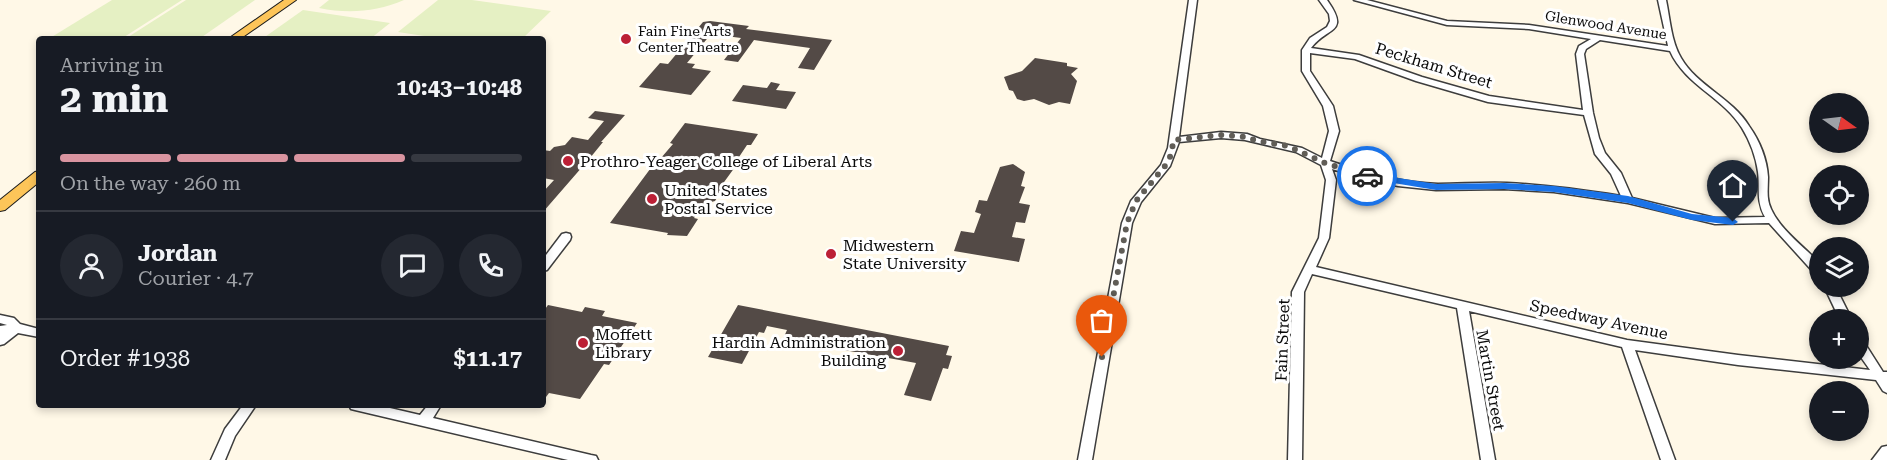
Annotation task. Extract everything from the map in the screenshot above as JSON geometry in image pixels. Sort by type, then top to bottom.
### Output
[{"type":"main road","points":[[237,36],[291,0]]},
{"type":"main road","points":[[2,203],[36,177]]},
{"type":"street","points":[[1085,460],[1127,223],[1136,201],[1165,166],[1174,140],[1193,0]]},
{"type":"street","points":[[1306,50],[1313,40],[1331,28],[1334,21],[1333,14],[1323,0]]},
{"type":"street","name":"Glenwood Avenue","points":[[1358,0],[1447,23],[1529,27],[1673,49]]},
{"type":"street","points":[[1662,0],[1673,49],[1682,64],[1724,100],[1746,129],[1762,166],[1762,199],[1771,220],[1809,258]]},
{"type":"street","points":[[1598,39],[1582,48],[1580,54],[1588,113],[1600,154],[1616,173],[1628,200]]},
{"type":"street","name":"Peckham Street","points":[[1306,50],[1356,57],[1419,79],[1488,99],[1588,113]]},
{"type":"street","name":"Fain Street","points":[[1295,460],[1298,292],[1324,238],[1330,180],[1325,163],[1334,131],[1328,106],[1306,71],[1306,50]]},
{"type":"street","points":[[1174,140],[1221,135],[1247,137],[1299,150],[1325,163],[1398,183],[1436,187],[1504,186],[1554,189],[1628,200],[1715,221],[1771,220]]},
{"type":"street","points":[[546,263],[566,237]]},
{"type":"street","name":"Speedway Avenue","points":[[1308,269],[1627,344],[1885,381]]},
{"type":"street","name":"Martin Street","points":[[1462,306],[1488,460]]},
{"type":"street","points":[[0,319],[10,321],[16,328]]},
{"type":"street","points":[[0,341],[16,328]]},
{"type":"street","points":[[0,330],[16,328],[36,332]]},
{"type":"street","points":[[1627,344],[1668,460]]},
{"type":"street","points":[[1869,358],[1885,381]]},
{"type":"street","points":[[218,460],[230,433],[248,408]]},
{"type":"street","points":[[369,408],[591,460]]},
{"type":"street","points":[[424,420],[433,408]]},
{"type":"street","points":[[1879,460],[1887,451]]},
{"type":"green space","points":[[112,0],[182,0],[126,36],[53,36]]},
{"type":"green space","points":[[186,0],[255,0],[203,36],[130,36]]},
{"type":"green space","points":[[329,0],[404,0],[362,11],[319,8]]},
{"type":"green space","points":[[438,0],[472,0],[551,11],[525,36],[424,36],[398,32]]},
{"type":"green space","points":[[303,10],[390,23],[374,36],[266,36]]},
{"type":"building","points":[[703,22],[749,26],[746,29],[832,40],[814,70],[798,68],[810,48],[754,40],[738,62],[724,60],[741,38],[711,34],[687,63],[695,64],[692,68],[711,71],[691,95],[639,87],[660,63],[668,64]]},
{"type":"building","points":[[1035,58],[1067,63],[1067,66],[1078,68],[1071,74],[1077,81],[1070,104],[1059,102],[1049,105],[1034,99],[1024,101],[1017,99],[1013,91],[1009,90],[1004,77],[1022,71]]},
{"type":"building","points":[[771,82],[780,84],[776,90],[796,92],[786,109],[732,101],[743,85],[767,88]]},
{"type":"building","name":"Prothro-Yeager College of Liberal Arts","points":[[595,111],[625,115],[590,158],[596,159],[589,167],[583,166],[546,209],[546,189],[554,180],[546,179],[546,150],[565,145],[572,137],[588,140],[604,121],[588,118]]},
{"type":"building","points":[[685,123],[758,134],[751,145],[747,145],[733,166],[735,167],[719,189],[722,190],[715,201],[704,204],[694,218],[698,219],[687,236],[667,235],[668,233],[610,223],[659,157],[661,158],[673,144],[670,143]]},
{"type":"building","points":[[1013,164],[1025,172],[1021,186],[1025,187],[1019,203],[1030,205],[1025,223],[1016,222],[1012,237],[1025,239],[1019,262],[954,251],[961,231],[974,233],[981,214],[975,212],[979,200],[987,201],[1000,167]]},
{"type":"building","name":"Moffett Library","points":[[548,305],[582,312],[585,307],[605,311],[602,316],[637,323],[609,365],[604,364],[580,399],[549,393],[546,397],[546,308]]},
{"type":"building","name":"Hardin Administration Building","points":[[738,305],[949,346],[946,355],[952,356],[948,369],[943,368],[931,401],[904,395],[916,363],[783,339],[787,330],[767,326],[764,333],[759,332],[742,364],[708,357]]},
{"type":"way so far","points":[[1102,357],[1127,223],[1136,201],[1165,166],[1174,140],[1221,135],[1247,137],[1288,146],[1325,163],[1367,176]]},
{"type":"place","name":"Fain Fine Arts Center Theatre","points":[[626,39]]},
{"type":"place","name":"Prothro-Yeager College of Liberal Arts","points":[[568,161]]},
{"type":"place","name":"United States Postal Service","points":[[652,199]]},
{"type":"place","name":"Midwestern State University","points":[[831,254]]},
{"type":"place","name":"Moffett Library","points":[[583,343]]},
{"type":"place","name":"Hardin Administration Building","points":[[898,351]]},
{"type":"route","points":[[1367,176],[1398,183],[1436,187],[1504,186],[1554,189],[1628,200],[1692,217],[1733,222]]}]
